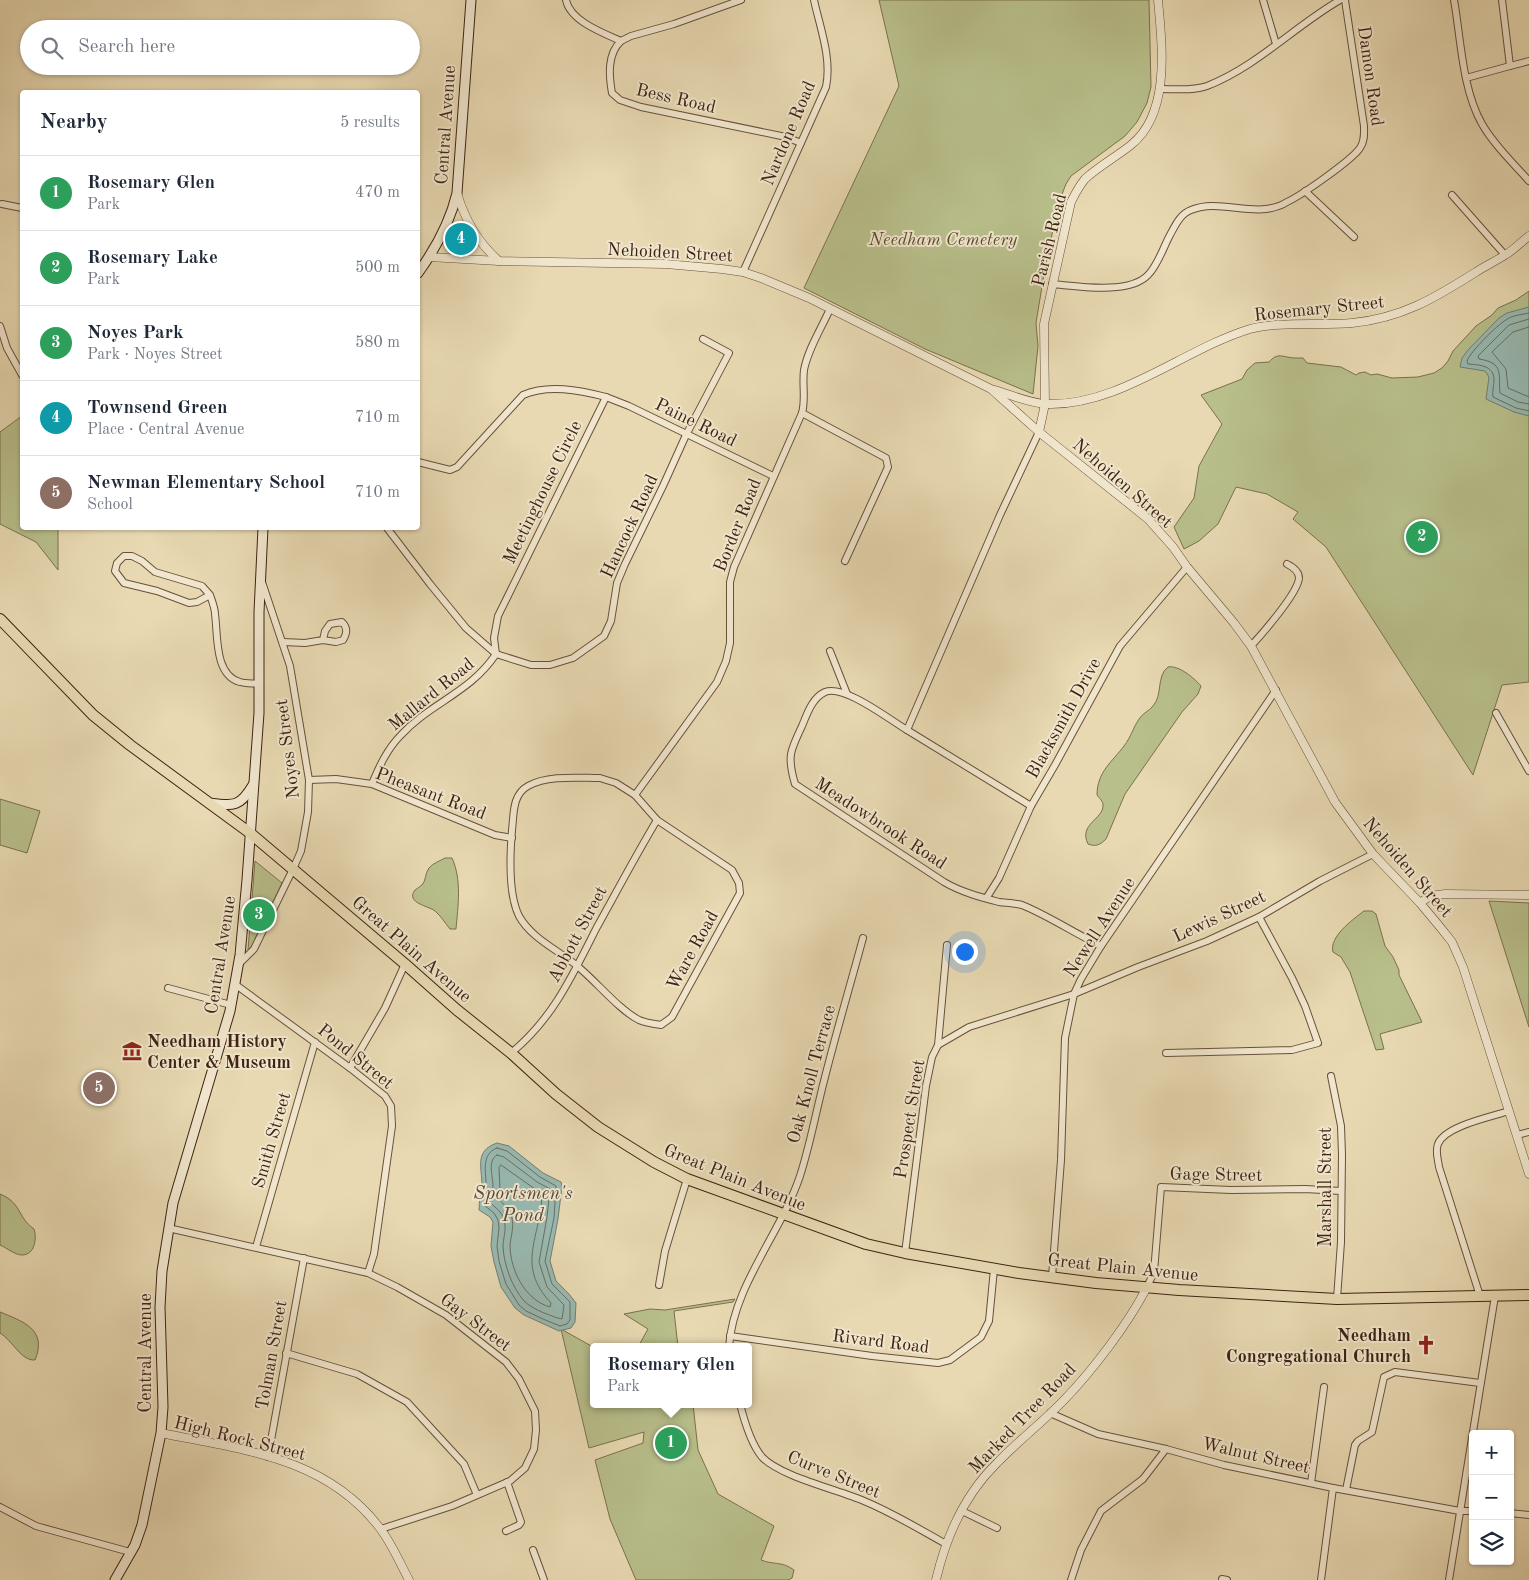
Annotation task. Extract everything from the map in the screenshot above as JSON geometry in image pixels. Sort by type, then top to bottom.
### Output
[{"type":"main road","name":"Central Avenue","points":[[420,271],[445,228],[457,193],[471,0]]},
{"type":"main road","name":"Central Avenue","points":[[115,1580],[142,1525],[161,1434],[163,1408],[160,1307],[162,1271],[168,1228],[176,1193],[231,1005],[239,964],[247,880],[260,684],[260,578],[263,530]]},
{"type":"main road","name":"Great Plain Avenue","points":[[0,619],[93,715],[130,745],[250,833],[457,1010],[511,1053],[556,1094],[598,1127],[654,1162],[687,1179],[866,1244],[994,1269],[1052,1277],[1147,1287],[1337,1299],[1529,1295]]},
{"type":"main road","points":[[210,803],[230,805],[239,802],[246,797],[254,783]]},
{"type":"street","points":[[566,0],[567,7],[590,28],[621,41],[740,0]]},
{"type":"street","name":"Nardone Road","points":[[743,272],[825,92],[828,77],[827,56],[814,0]]},
{"type":"street","name":"Parish Road","points":[[1039,432],[1045,404],[1043,330],[1070,202],[1086,179],[1133,143],[1146,128],[1154,111],[1162,73],[1158,0]]},
{"type":"street","points":[[1263,0],[1276,44]]},
{"type":"street","points":[[1160,89],[1192,89],[1206,86],[1243,67],[1340,0]]},
{"type":"street","name":"Damon Road","points":[[1052,284],[1097,288],[1135,283],[1144,278],[1154,268],[1175,225],[1186,211],[1206,206],[1268,209],[1288,202],[1361,148],[1364,139],[1364,126],[1345,0]]},
{"type":"street","points":[[1454,0],[1466,78],[1476,112],[1483,126],[1529,181]]},
{"type":"street","points":[[1502,0],[1510,66]]},
{"type":"street","name":"Bess Road","points":[[621,41],[615,47],[610,79],[612,93],[620,100],[641,107],[786,137],[801,143]]},
{"type":"street","points":[[1466,78],[1529,61]]},
{"type":"street","points":[[1305,191],[1354,237]]},
{"type":"street","points":[[457,193],[464,214],[474,232],[486,249],[499,261]]},
{"type":"street","points":[[1452,195],[1505,255]]},
{"type":"street","points":[[2,204],[20,208]]},
{"type":"street","name":"Rosemary Street","points":[[991,389],[1045,404],[1077,402],[1109,392],[1162,369],[1210,345],[1253,328],[1354,323],[1405,312],[1425,303],[1505,255],[1529,236]]},
{"type":"street","name":"Nehoiden Street","points":[[429,257],[499,261],[666,264],[743,272],[778,284],[991,389],[1039,432],[1148,519],[1173,547],[1251,646],[1335,802],[1373,854],[1420,903],[1440,927],[1458,954],[1529,1174]]},
{"type":"street","name":"Border Road","points":[[635,795],[717,682],[726,661],[730,643],[730,582],[732,574],[802,413],[804,375],[807,361],[830,309]]},
{"type":"street","points":[[0,326],[7,348],[20,371]]},
{"type":"street","name":"Hancock Road","points":[[496,654],[531,665],[550,665],[573,658],[604,636],[611,621],[619,577],[686,435],[729,353],[703,339]]},
{"type":"street","points":[[420,462],[450,470],[457,467],[523,395],[535,390],[570,390],[606,396]]},
{"type":"street","name":"Paine Road","points":[[606,396],[773,476]]},
{"type":"street","name":"Meetinghouse Circle","points":[[496,654],[494,638],[498,616],[606,396]]},
{"type":"street","points":[[802,413],[886,458],[888,467],[845,561]]},
{"type":"street","points":[[907,730],[1000,515],[1039,432]]},
{"type":"street","points":[[389,530],[466,628],[496,654]]},
{"type":"street","points":[[210,595],[189,604],[157,591],[124,583],[115,571],[117,563],[124,556],[132,556],[142,561],[155,572],[202,586],[210,595],[216,613],[220,661],[232,677],[240,682],[260,684]]},
{"type":"street","points":[[1251,646],[1277,615],[1296,587],[1299,576],[1287,564]]},
{"type":"street","name":"Blacksmith Drive","points":[[987,898],[999,878],[1031,806],[1120,646],[1187,567]]},
{"type":"street","name":"Noyes Street","points":[[239,964],[254,949],[301,851],[307,819],[310,780],[303,752],[290,666],[260,578]]},
{"type":"street","points":[[283,642],[305,643],[323,640]]},
{"type":"street","points":[[830,651],[847,694],[1031,806]]},
{"type":"street","name":"Mallard Road","points":[[372,784],[385,756],[401,734],[468,685],[486,669],[496,654]]},
{"type":"street","name":"Newell Avenue","points":[[1052,1277],[1061,1160],[1066,1038],[1074,994],[1101,946],[1276,690]]},
{"type":"street","name":"Meadowbrook Road","points":[[847,694],[834,691],[826,692],[811,706],[790,756],[790,765],[795,784],[958,891],[999,902],[1019,904],[1038,912],[1101,946]]},
{"type":"street","points":[[1496,713],[1529,771]]},
{"type":"street","points":[[577,966],[529,929],[519,915],[512,889],[512,838],[515,804],[520,793],[535,783],[553,779],[600,778],[616,783],[635,795],[657,820]]},
{"type":"street","name":"Pheasant Road","points":[[310,780],[336,779],[372,784],[495,835],[512,838]]},
{"type":"street","name":"Ware Road","points":[[577,966],[629,1013],[639,1020],[661,1025],[672,1017],[740,893],[739,883],[732,870],[657,820]]},
{"type":"street","name":"Abbott Street","points":[[511,1053],[528,1039],[564,991],[632,862],[657,820]]},
{"type":"street","name":"Lewis Street","points":[[1074,994],[1207,941],[1258,916],[1373,854]]},
{"type":"street","points":[[1420,903],[1430,896],[1439,895],[1529,895]]},
{"type":"street","points":[[1166,1053],[1292,1050],[1318,1043],[1305,1006],[1292,978],[1258,916]]},
{"type":"street","name":"Oak Knoll Terrace","points":[[783,1215],[800,1176],[863,938]]},
{"type":"street","points":[[938,1045],[947,945]]},
{"type":"street","points":[[350,1068],[386,1008],[405,964]]},
{"type":"street","name":"Pond Street","points":[[236,985],[350,1068],[385,1096],[391,1106],[392,1126],[374,1254],[368,1273]]},
{"type":"street","points":[[168,988],[231,1005]]},
{"type":"street","name":"Prospect Street","points":[[905,1253],[926,1086],[932,1057],[938,1045],[978,1024],[1074,994]]},
{"type":"street","name":"Smith Street","points":[[256,1247],[315,1042]]},
{"type":"street","name":"Marshall Street","points":[[1331,1076],[1341,1126],[1341,1242],[1337,1299]]},
{"type":"street","points":[[1480,1296],[1439,1167],[1436,1151],[1438,1142],[1444,1134],[1462,1126],[1509,1111]]},
{"type":"street","points":[[1517,1135],[1529,1132]]},
{"type":"street","points":[[658,1285],[665,1251],[687,1179]]},
{"type":"street","name":"Gage Street","points":[[1147,1287],[1154,1272],[1162,1187],[1231,1190],[1305,1189],[1341,1192]]},
{"type":"street","points":[[729,1343],[737,1306],[783,1215]]},
{"type":"street","name":"Gay Street","points":[[168,1228],[368,1273],[446,1315],[506,1362],[519,1379],[535,1411],[536,1430],[534,1445],[525,1468],[508,1482],[443,1509],[381,1529]]},
{"type":"street","name":"Tolman Street","points":[[268,1457],[304,1258]]},
{"type":"street","name":"Rivard Road","points":[[730,1336],[872,1356],[938,1363],[950,1360],[980,1337],[989,1321],[994,1269]]},
{"type":"street","name":"Marked Tree Road","points":[[936,1580],[946,1544],[970,1495],[987,1473],[1064,1400],[1090,1370],[1123,1326],[1147,1287]]},
{"type":"street","points":[[1450,1580],[1495,1296]]},
{"type":"street","points":[[286,1354],[357,1374],[408,1402],[464,1464],[477,1495]]},
{"type":"street","points":[[1346,1490],[1355,1445],[1372,1432],[1384,1377],[1395,1372],[1480,1383]]},
{"type":"street","points":[[1311,1483],[1324,1387]]},
{"type":"street","name":"Curve Street","points":[[741,1408],[746,1427],[762,1457],[778,1469],[863,1500],[895,1515],[946,1544]]},
{"type":"street","name":"Walnut Street","points":[[1050,1413],[1098,1434],[1166,1449],[1224,1465],[1333,1488],[1460,1511],[1469,1511]]},
{"type":"street","name":"High Rock Street","points":[[161,1434],[268,1457],[302,1467],[327,1479],[346,1492],[368,1513],[381,1529],[409,1580]]},
{"type":"street","points":[[1071,1580],[1081,1550],[1101,1511],[1143,1479],[1166,1449]]},
{"type":"street","points":[[506,1532],[521,1522],[508,1482]]},
{"type":"street","points":[[1320,1580],[1333,1488]]},
{"type":"street","points":[[0,1507],[36,1526],[130,1552]]},
{"type":"street","points":[[962,1511],[997,1528]]},
{"type":"street","points":[[1514,1513],[1529,1515]]},
{"type":"street","points":[[533,1550],[544,1580]]},
{"type":"street","points":[[1222,1579],[1228,1580]]},
{"type":"green space","name":"Needham Cemetery","points":[[879,0],[1149,0],[1151,87],[1147,103],[1137,122],[1125,136],[1071,176],[1059,202],[1046,262],[1036,323],[1038,346],[1033,394],[925,349],[804,288],[899,86]]},
{"type":"green space","points":[[1529,291],[1529,682],[1502,685],[1473,775],[1326,547],[1293,519],[1298,512],[1267,494],[1236,487],[1218,524],[1199,541],[1184,549],[1174,527],[1194,498],[1199,466],[1222,424],[1201,395],[1242,379],[1247,370],[1255,363],[1269,362],[1278,356],[1303,358],[1307,363],[1341,367],[1356,375],[1365,372],[1371,375],[1377,374],[1392,378],[1418,377],[1434,373],[1442,368],[1453,351],[1476,326],[1492,315],[1498,308],[1516,300]]},
{"type":"green space","points":[[20,417],[20,530],[58,530],[58,570],[36,542],[0,524],[0,432]]},
{"type":"green space","points":[[1168,667],[1177,668],[1194,679],[1201,686],[1198,694],[1182,712],[1125,794],[1106,839],[1098,845],[1088,844],[1086,831],[1100,814],[1103,805],[1097,795],[1102,774],[1126,743],[1142,715],[1156,702],[1162,675]]},
{"type":"green space","points":[[0,799],[40,811],[27,853],[0,845]]},
{"type":"green space","points":[[445,858],[452,858],[457,875],[458,911],[456,929],[450,929],[435,911],[419,904],[413,898],[415,890],[423,883],[429,868]]},
{"type":"green space","points":[[255,861],[282,883],[252,947],[248,950]]},
{"type":"green space","points":[[1489,901],[1529,903],[1529,1027]]},
{"type":"green space","points":[[1364,911],[1372,911],[1376,914],[1385,946],[1393,957],[1399,970],[1399,975],[1422,1022],[1380,1034],[1384,1049],[1376,1050],[1350,972],[1341,957],[1333,952],[1334,941],[1338,935]]},
{"type":"green space","points":[[0,1194],[16,1206],[25,1220],[34,1229],[34,1245],[30,1252],[26,1254],[17,1254],[0,1245]]},
{"type":"green space","points":[[735,1299],[733,1302],[674,1311],[678,1343],[640,1343],[648,1329],[624,1314],[650,1309],[665,1310]]},
{"type":"green space","points":[[0,1312],[17,1319],[31,1328],[38,1341],[35,1360],[21,1354],[0,1333]]},
{"type":"green space","points":[[561,1329],[590,1345],[590,1408],[693,1408],[698,1450],[718,1494],[774,1526],[761,1560],[790,1567],[794,1570],[792,1578],[788,1580],[636,1580],[610,1519],[595,1460],[643,1443],[644,1432],[589,1448]]},
{"type":"water","points":[[1529,307],[1529,416],[1514,412],[1486,399],[1489,377],[1485,371],[1460,367],[1462,358],[1468,350],[1499,318],[1507,313]]},
{"type":"water","name":"Sportsmen's Pond","points":[[497,1143],[509,1146],[543,1173],[561,1182],[558,1219],[550,1261],[556,1281],[576,1303],[575,1322],[571,1328],[559,1331],[524,1315],[515,1308],[501,1287],[491,1246],[493,1222],[490,1217],[479,1210],[482,1186],[482,1155],[490,1146]]},
{"type":"place","name":"Townsend Green","points":[[461,239]]},
{"type":"place","name":"Rosemary Lake","points":[[1422,537]]},
{"type":"place","name":"Noyes Park","points":[[259,915]]},
{"type":"place","name":"Needham History Center & Museum","points":[[132,1051]]},
{"type":"place","name":"Newman Elementary School","points":[[99,1088]]},
{"type":"place","name":"Needham Congregational Church","points":[[1426,1345]]},
{"type":"place","name":"Rosemary Glen","points":[[671,1443]]}]
